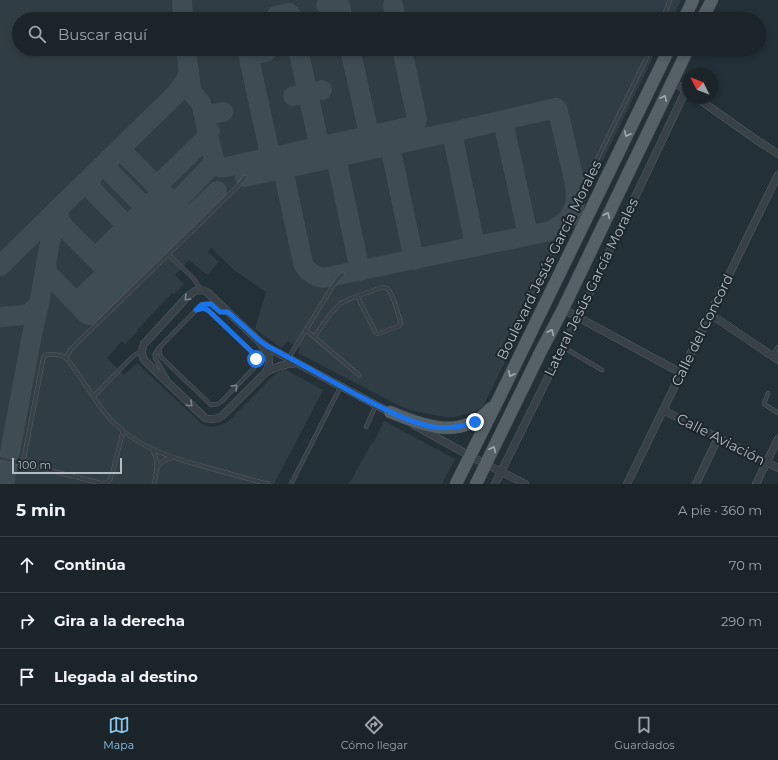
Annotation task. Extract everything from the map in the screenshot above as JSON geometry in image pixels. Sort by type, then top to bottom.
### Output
[{"type":"main road","points":[[688,12],[694,0],[702,6],[710,4]]},
{"type":"main road","name":"Boulevard Jesús García Morales","points":[[456,484],[666,56]]},
{"type":"main road","points":[[476,484],[541,350],[563,309],[684,56]]},
{"type":"main road","points":[[563,309],[556,304],[556,300],[565,263]]},
{"type":"main road","points":[[390,412],[419,423],[453,428],[475,422],[493,406],[500,396]]},
{"type":"street","points":[[672,81],[682,88]]},
{"type":"street","name":"Lateral Jesús García Morales","points":[[495,484],[578,317],[682,101]]},
{"type":"street","points":[[706,104],[778,154]]},
{"type":"street","name":"Calle del Concord","points":[[627,484],[746,238],[778,176]]},
{"type":"street","points":[[288,361],[266,372],[220,418],[210,419],[205,418],[145,361],[141,351],[144,344],[188,296],[195,291],[201,290],[207,292],[260,341],[288,361],[298,363],[525,484]]},
{"type":"street","points":[[563,309],[681,373]]},
{"type":"street","points":[[710,314],[775,358]]},
{"type":"street","points":[[260,341],[270,358],[266,372]]},
{"type":"street","name":"Calle Aviación","points":[[664,410],[778,468]]},
{"type":"street","points":[[696,484],[718,438]]},
{"type":"street","points":[[756,484],[778,439]]},
{"type":"lane","points":[[666,12],[670,0]]},
{"type":"lane","points":[[576,195],[579,194],[584,186],[648,56]]},
{"type":"lane","points":[[66,358],[71,350],[238,186],[245,177]]},
{"type":"lane","points":[[169,254],[194,279],[201,290]]},
{"type":"lane","points":[[288,361],[331,289],[343,274]]},
{"type":"lane","points":[[314,337],[331,313],[341,303],[357,296],[382,288],[388,289],[394,301],[401,323],[399,326],[378,334],[376,333],[357,296]]},
{"type":"lane","points":[[172,387],[156,358],[159,348],[201,305],[211,304],[220,312],[228,312]]},
{"type":"lane","points":[[159,348],[161,357],[211,404],[218,404],[254,368],[256,364],[255,356],[247,348],[209,311],[204,308],[196,310]]},
{"type":"lane","points":[[306,330],[359,375]]},
{"type":"lane","points":[[563,347],[602,370]]},
{"type":"lane","points":[[775,358],[778,347]]},
{"type":"lane","points":[[94,396],[132,357],[141,351]]},
{"type":"lane","points":[[23,463],[43,357],[49,354],[63,356],[66,358],[110,419],[136,440],[173,458],[268,484]]},
{"type":"lane","points":[[291,484],[341,386]]},
{"type":"lane","points":[[768,393],[764,404],[778,413]]},
{"type":"lane","points":[[366,427],[376,405]]},
{"type":"lane","points":[[0,458],[100,483],[106,483],[110,480],[113,471],[123,431]]},
{"type":"lane","points":[[152,449],[156,456],[157,468],[154,484]]},
{"type":"lane","points":[[157,468],[163,461],[173,458]]},
{"type":"shaded area","points":[[0,0],[681,0],[675,12],[12,12],[12,56],[654,56],[483,407],[473,412],[454,417],[446,417],[410,410],[298,353],[300,348],[288,341],[281,348],[255,329],[266,292],[233,269],[211,248],[208,252],[219,262],[207,275],[189,260],[175,275],[184,284],[174,294],[172,293],[125,344],[122,341],[107,358],[124,375],[137,363],[201,423],[212,427],[229,421],[273,376],[282,370],[286,370],[323,390],[274,484],[0,484]]},
{"type":"shaded area","points":[[384,421],[455,459],[442,484],[349,484],[371,444],[374,442]]},
{"type":"taxiway","points":[[182,0],[183,12]]},
{"type":"taxiway","points":[[326,5],[338,3],[341,12]]},
{"type":"taxiway","points":[[393,5],[394,12]]},
{"type":"taxiway","points":[[187,56],[191,90],[201,103],[215,164],[222,168],[413,125],[417,119],[404,56]]},
{"type":"taxiway","points":[[249,56],[269,150],[273,155],[277,156]]},
{"type":"taxiway","points":[[300,56],[318,139],[321,144],[326,145]]},
{"type":"taxiway","points":[[352,56],[367,125],[367,132],[362,137]]},
{"type":"taxiway","points":[[4,484],[50,242],[60,207],[175,95],[186,80],[189,72]]},
{"type":"taxiway","points":[[293,96],[305,94],[307,90],[311,92],[322,90]]},
{"type":"taxiway","points":[[245,177],[556,108],[558,111],[576,192],[572,212],[564,223],[550,231],[323,278],[311,273],[303,263],[283,169]]},
{"type":"taxiway","points":[[204,113],[207,115],[223,112]]},
{"type":"taxiway","points":[[503,121],[528,235]]},
{"type":"taxiway","points":[[156,185],[159,184],[204,140],[210,131]]},
{"type":"taxiway","points":[[452,132],[475,246]]},
{"type":"taxiway","points":[[390,146],[414,260]]},
{"type":"taxiway","points":[[113,155],[118,154],[127,156],[182,212]]},
{"type":"taxiway","points":[[336,157],[360,271]]},
{"type":"taxiway","points":[[109,159],[107,165],[112,174],[139,201]]},
{"type":"taxiway","points":[[172,201],[177,201],[215,162]]},
{"type":"taxiway","points":[[91,177],[90,181],[92,190],[134,233]]},
{"type":"taxiway","points":[[92,255],[98,255],[123,230],[125,224],[128,225],[131,223],[160,194],[161,190]]},
{"type":"taxiway","points":[[46,261],[47,272],[50,276],[89,315],[119,287],[120,283],[125,281],[149,258],[152,252],[156,251],[186,221],[188,217],[190,217],[217,191]]},
{"type":"taxiway","points":[[106,269],[111,269],[136,244],[138,237],[142,238],[173,207],[174,203]]},
{"type":"taxiway","points":[[0,266],[59,208]]},
{"type":"taxiway","points":[[58,212],[62,225],[101,264]]},
{"type":"taxiway","points":[[73,300],[77,301],[80,299],[107,273],[107,270]]},
{"type":"taxiway","points":[[0,317],[29,314],[39,304]]},
{"type":"route","points":[[256,359],[253,353],[209,311],[204,308],[196,310],[201,305],[211,304],[220,312],[228,312],[267,346],[390,412],[419,423],[442,428],[453,428],[475,422]]}]
